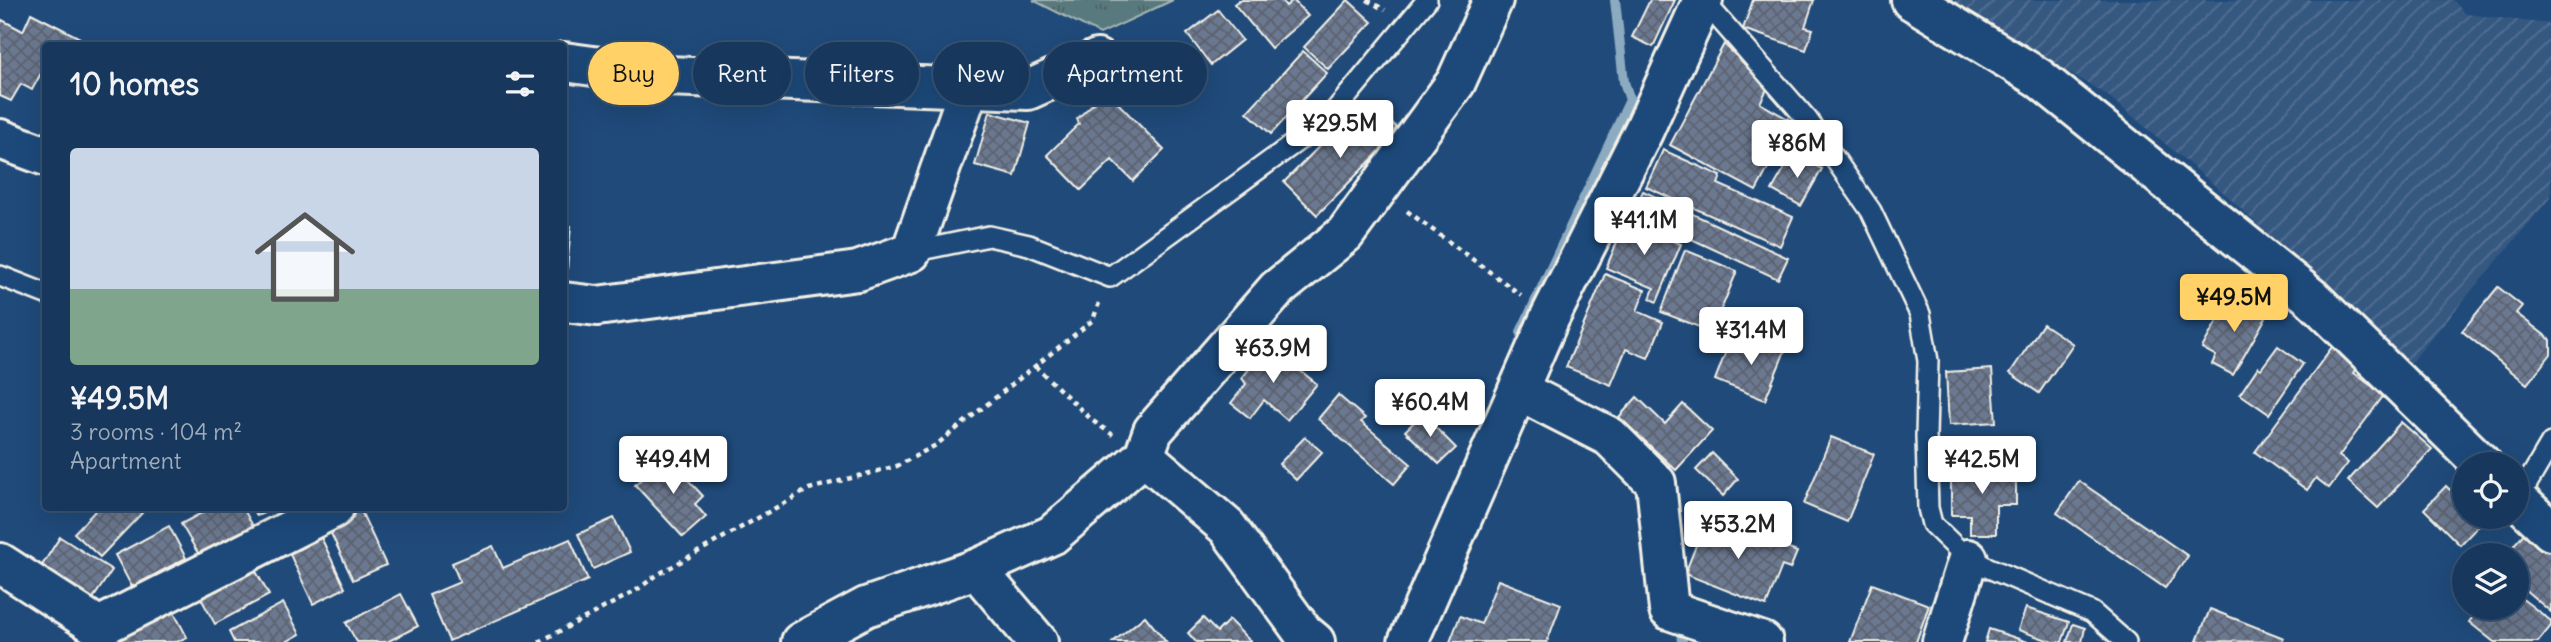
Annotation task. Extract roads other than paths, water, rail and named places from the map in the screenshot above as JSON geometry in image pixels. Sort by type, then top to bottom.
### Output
[{"type":"street","points":[[801,642],[866,607],[976,569],[1052,535],[1144,456],[1153,431],[1277,289],[1345,234],[1457,82],[1493,0]]},
{"type":"street","points":[[1408,642],[1550,317],[1644,130],[1703,0]]},
{"type":"street","points":[[1911,0],[2039,78],[2312,298],[2470,452]]},
{"type":"street","points":[[567,62],[666,76],[933,87]]},
{"type":"street","points":[[567,302],[597,306],[858,271],[911,251],[963,105]]},
{"type":"street","points":[[0,139],[42,155]]},
{"type":"street","points":[[1518,390],[1610,437],[1656,483],[1669,610],[1763,642]]},
{"type":"street","points":[[1144,456],[1227,527],[1303,632],[1315,642]]},
{"type":"street","points":[[2529,510],[2551,531]]},
{"type":"street","points":[[0,563],[99,627],[328,511]]},
{"type":"street","points":[[1942,642],[1968,559]]},
{"type":"street","points":[[976,569],[1038,642]]},
{"type":"lane","points":[[911,251],[989,236],[1029,245],[1110,277],[1329,118],[1427,0]]},
{"type":"lane","points":[[1703,0],[1807,119],[1871,211],[1920,314],[1928,360],[1926,436],[1928,508],[1932,524],[1968,559],[2092,612],[2126,642]]},
{"type":"lane","points":[[0,276],[42,292]]},
{"type":"lane","points":[[2529,479],[2551,443]]},
{"type":"waterway","points":[[1521,332],[1630,100],[1624,82],[1615,0]]},
{"type":"waterway","points":[[1681,632],[1682,642]]}]
